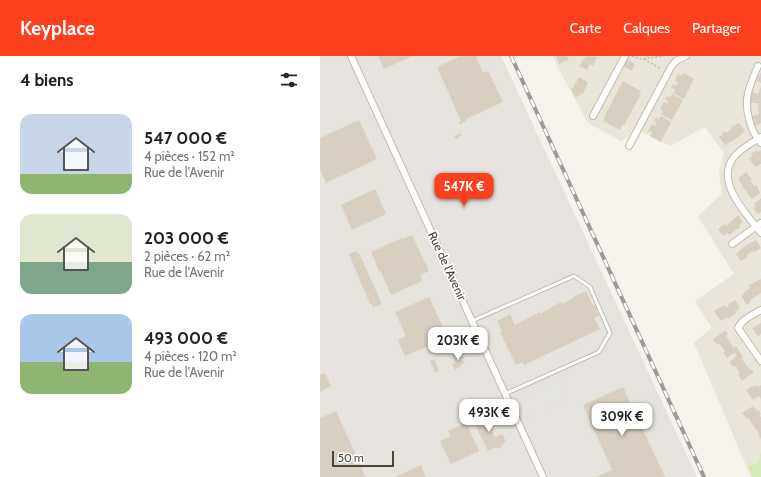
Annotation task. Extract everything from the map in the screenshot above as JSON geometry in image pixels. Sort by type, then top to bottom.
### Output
[{"type":"street","name":"Rue de l'Avenir","points":[[351,56],[543,477]]},
{"type":"street","points":[[593,116],[625,56]]},
{"type":"street","points":[[629,146],[676,61],[686,56]]},
{"type":"street","points":[[758,66],[747,98],[749,120],[760,139],[742,150],[733,158],[728,171],[728,184],[732,192],[758,224],[761,233]]},
{"type":"street","points":[[732,244],[758,224]]},
{"type":"street","points":[[761,310],[740,324],[738,328],[761,361]]},
{"type":"lane","points":[[472,321],[574,276],[590,288],[610,333],[599,352],[505,394]]},
{"type":"path","points":[[632,56],[644,59],[668,74]]},
{"type":"path","points":[[644,59],[664,56]]},
{"type":"shaded area","points":[[320,56],[501,56],[697,477],[320,477]]},
{"type":"shaded area","points":[[553,56],[761,56],[761,477],[751,477],[694,343],[712,328],[695,301],[734,274],[698,216],[722,194],[719,173],[724,153],[705,127],[670,146],[640,131],[621,141],[588,123]]},
{"type":"shaded area","points":[[593,339],[597,347],[556,366],[552,358]]},
{"type":"shaded area","points":[[560,379],[567,399],[530,418],[521,397]]},
{"type":"green space","points":[[761,452],[761,477],[753,477],[748,467],[758,462]]},
{"type":"building","points":[[378,56],[412,56],[384,69]]},
{"type":"building","points":[[460,56],[476,56],[483,73],[488,71],[503,102],[466,119],[467,121],[460,124],[459,122],[461,121],[437,67]]},
{"type":"building","points":[[556,56],[567,56],[569,60],[559,64]]},
{"type":"building","points":[[586,56],[597,57],[593,66],[590,64],[587,70],[579,66]]},
{"type":"building","points":[[627,59],[635,64],[632,71],[623,66]]},
{"type":"building","points":[[761,72],[761,83],[756,81]]},
{"type":"building","points":[[684,73],[694,79],[684,99],[673,93],[675,89],[671,88],[673,84],[676,86],[678,83],[675,81],[678,74],[682,76]]},
{"type":"building","points":[[579,77],[588,82],[583,94],[581,93],[575,97],[571,89]]},
{"type":"building","points":[[623,81],[641,91],[639,93],[641,94],[620,130],[603,121]]},
{"type":"building","points":[[761,86],[761,123],[756,126],[752,116],[759,114],[758,103],[751,103],[751,98],[752,92],[758,94]]},
{"type":"building","points":[[672,94],[683,100],[672,120],[661,114],[663,111],[660,109],[664,102],[667,104],[668,101],[665,99],[667,96],[670,98]]},
{"type":"building","points":[[661,116],[671,122],[661,142],[650,136],[652,132],[648,131],[652,124],[655,126],[657,123],[654,121],[656,117],[659,119]]},
{"type":"building","points":[[359,120],[377,159],[326,183],[320,169],[320,138]]},
{"type":"building","points":[[739,123],[745,131],[739,137],[725,145],[719,137],[723,134],[722,133],[726,131],[727,133],[732,128],[731,127]]},
{"type":"building","points":[[460,133],[462,135],[456,139],[454,137]]},
{"type":"building","points":[[757,150],[759,152],[761,150],[761,164],[755,167],[749,158],[752,156],[751,154]]},
{"type":"building","points":[[746,172],[760,193],[752,199],[738,178]]},
{"type":"building","points":[[375,189],[386,214],[352,230],[341,205]]},
{"type":"building","points":[[761,198],[761,212],[758,214],[753,208],[756,206],[754,204]]},
{"type":"building","points":[[464,204],[466,208],[464,210],[461,206]]},
{"type":"building","points":[[738,215],[743,222],[739,225],[740,227],[729,235],[728,233],[723,236],[718,229],[725,224],[726,226]]},
{"type":"building","points":[[412,235],[429,271],[420,275],[422,281],[391,295],[371,252]]},
{"type":"building","points":[[756,240],[761,248],[754,252],[753,251],[747,255],[748,257],[741,261],[736,254],[745,246]]},
{"type":"building","points":[[356,251],[357,254],[359,253],[382,304],[373,308],[349,254]]},
{"type":"building","points":[[761,279],[761,293],[750,300],[751,301],[747,305],[741,296],[750,288],[748,286]]},
{"type":"building","points":[[586,291],[599,316],[594,318],[600,329],[524,365],[523,362],[516,365],[500,332],[502,331],[497,321],[510,314],[515,325],[540,312],[540,314],[561,302],[562,304]]},
{"type":"building","points":[[429,297],[448,338],[405,356],[398,340],[406,336],[395,312]]},
{"type":"building","points":[[735,300],[740,308],[728,319],[727,317],[721,321],[714,311],[724,305],[726,308],[729,306],[728,304]]},
{"type":"building","points":[[761,323],[761,334],[758,336],[752,328]]},
{"type":"building","points":[[725,331],[728,334],[726,336],[734,348],[736,346],[743,357],[741,358],[750,370],[752,369],[754,372],[742,381],[735,366],[733,367],[729,362],[737,356],[734,353],[727,358],[723,353],[725,351],[719,343],[717,345],[713,339]]},
{"type":"building","points":[[458,352],[461,357],[463,356],[464,359],[462,359],[464,363],[455,370],[452,364],[456,363],[452,355]]},
{"type":"building","points":[[434,359],[439,370],[435,373],[430,361]]},
{"type":"building","points":[[325,373],[331,386],[320,392],[320,375]]},
{"type":"building","points":[[756,385],[758,387],[761,385],[761,399],[759,396],[753,400],[746,390]]},
{"type":"building","points":[[623,387],[665,477],[596,477],[612,470],[583,405]]},
{"type":"building","points":[[753,406],[761,414],[759,415],[761,417],[761,439],[758,434],[759,433],[748,418],[747,419],[742,413]]},
{"type":"building","points":[[336,411],[366,477],[320,477],[320,418]]},
{"type":"building","points":[[483,411],[495,437],[502,434],[506,442],[502,444],[503,446],[497,449],[496,447],[488,451],[475,424],[479,422],[476,415]]},
{"type":"building","points":[[466,423],[479,451],[451,464],[440,441],[451,436],[448,431]]},
{"type":"building","points":[[421,465],[426,477],[395,477]]},
{"type":"railway","points":[[511,56],[704,477]]}]
